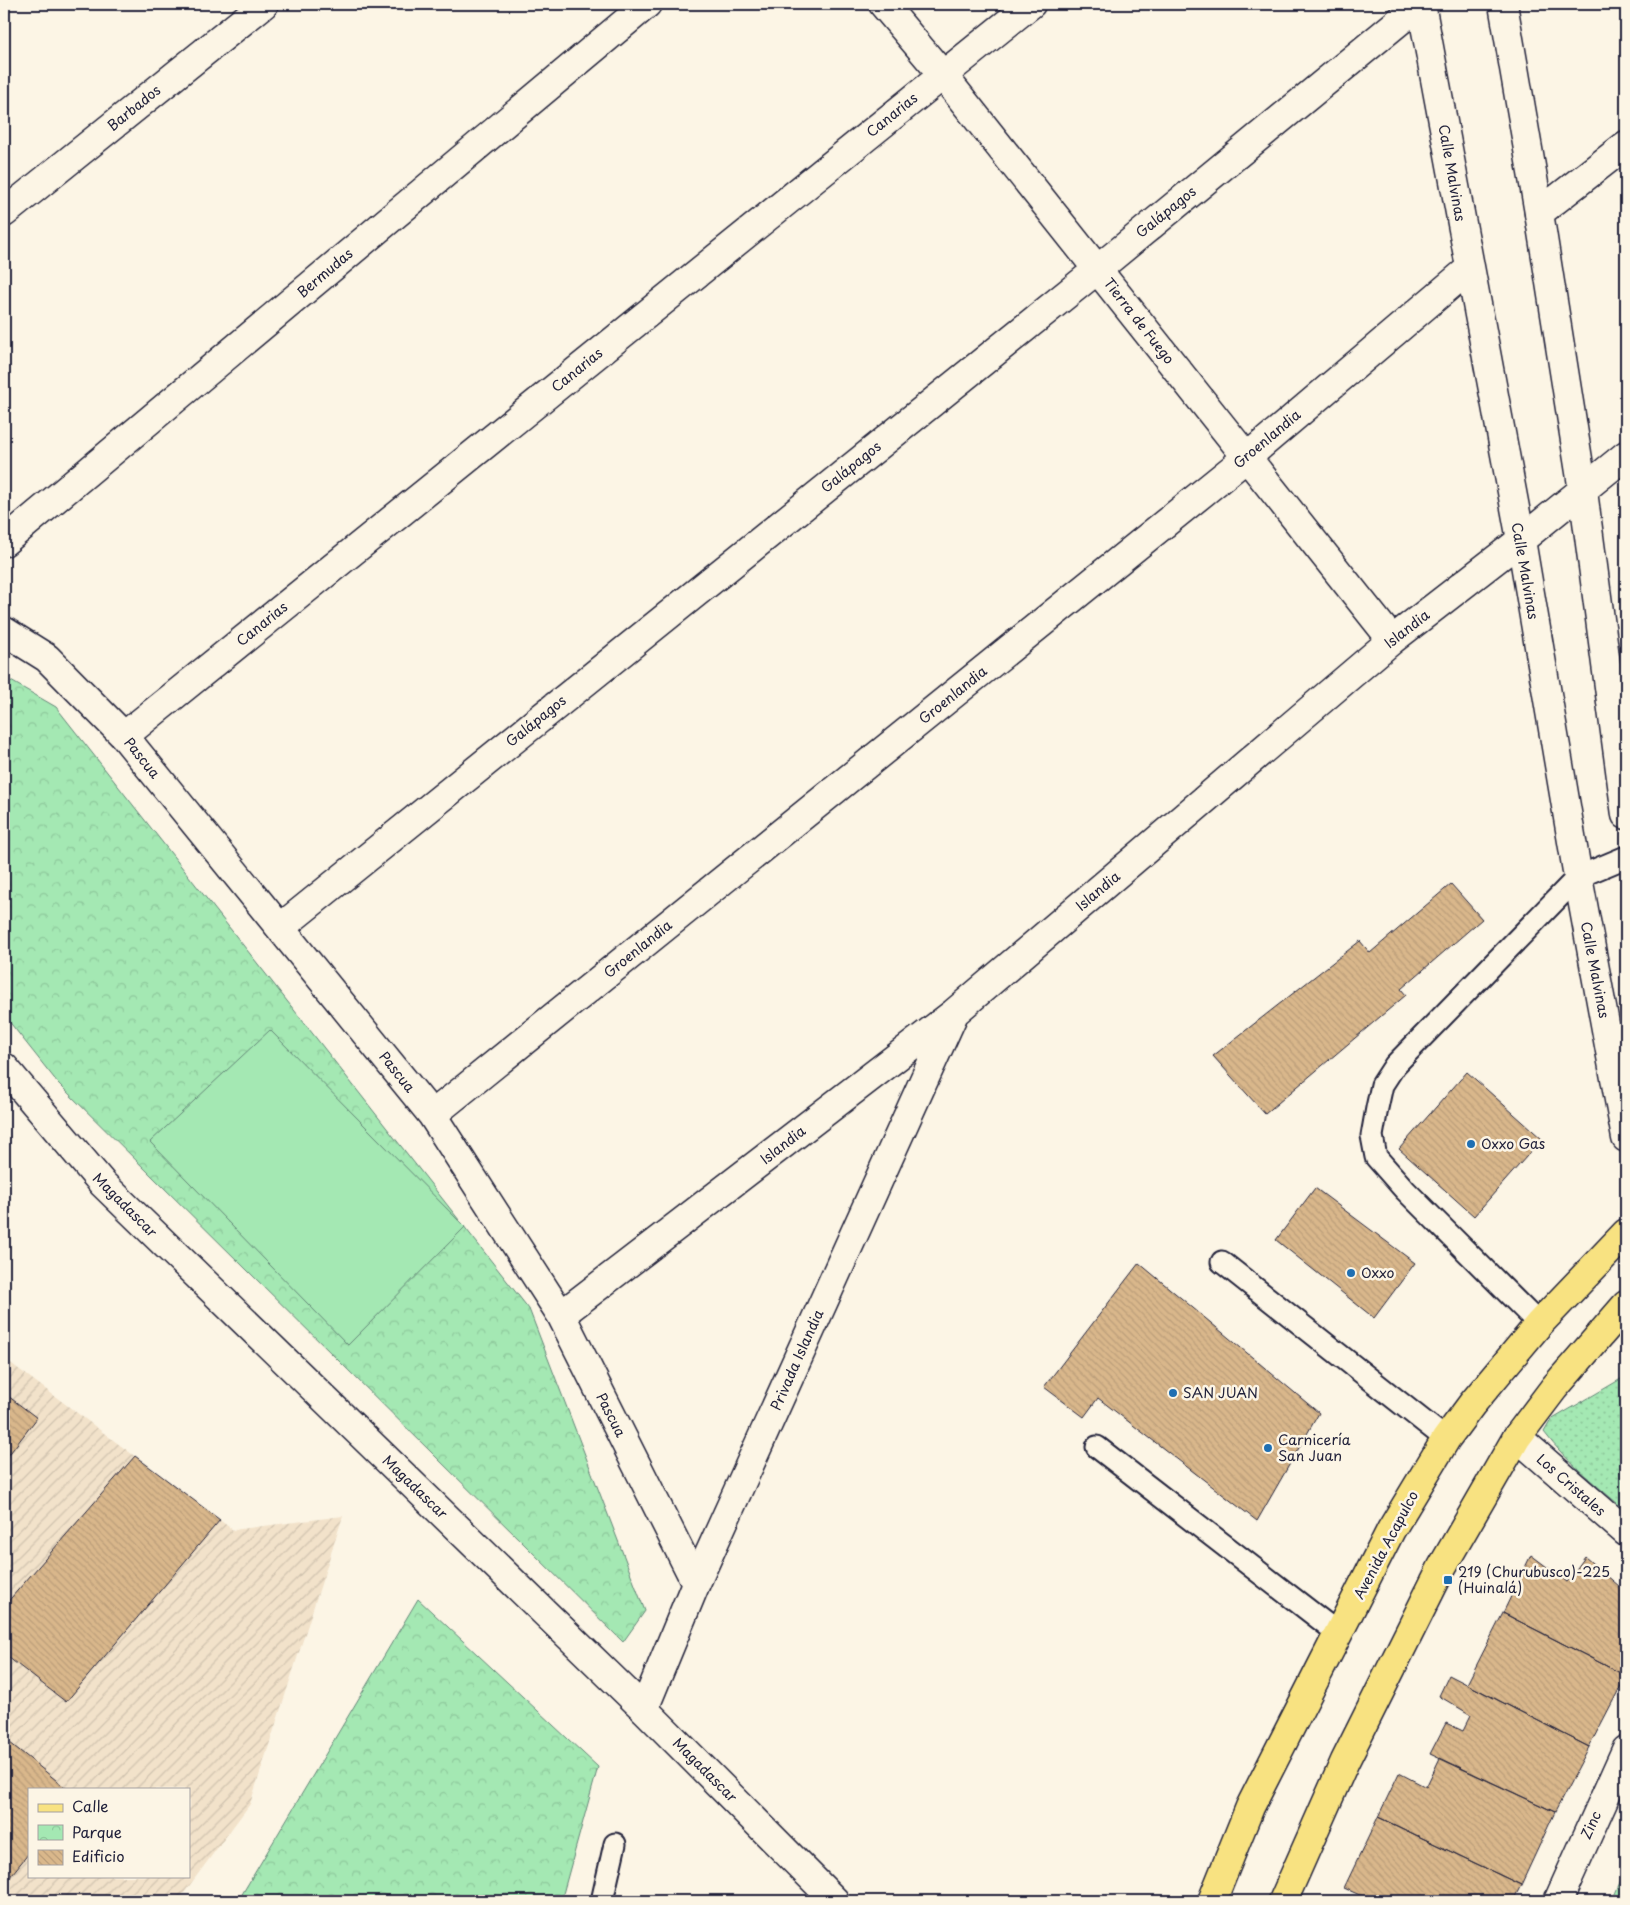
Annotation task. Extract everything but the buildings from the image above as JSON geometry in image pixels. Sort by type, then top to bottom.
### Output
[{"type":"main road","name":"Avenida Acapulco","points":[[1212,1901],[1250,1807],[1391,1530],[1446,1439],[1472,1404],[1538,1324],[1626,1233]]},
{"type":"main road","points":[[1283,1901],[1345,1761],[1442,1567],[1517,1438],[1554,1388],[1626,1305]]},
{"type":"street","name":"Barbados","points":[[4,213],[264,4]]},
{"type":"street","name":"Bermudas","points":[[4,542],[647,4]]},
{"type":"street","name":"Tierra de Fuego","points":[[883,4],[942,74],[1392,640]]},
{"type":"street","name":"Canarias","points":[[124,736],[1031,4]]},
{"type":"street","name":"Galápagos","points":[[280,928],[1098,269],[1421,4]]},
{"type":"street","name":"Calle Malvinas","points":[[1421,4],[1521,540],[1578,877],[1626,1138]]},
{"type":"street","points":[[1503,4],[1539,213],[1583,491],[1626,815]]},
{"type":"street","points":[[1539,213],[1626,145]]},
{"type":"street","name":"Groenlandia","points":[[432,1115],[1246,458],[1470,269]]},
{"type":"street","name":"Islandia","points":[[561,1315],[954,1013],[1392,640],[1583,491],[1626,455]]},
{"type":"street","name":"Pascua","points":[[4,631],[46,658],[124,736],[432,1115],[561,1315],[696,1583]]},
{"type":"street","name":"Privada Islandia","points":[[644,1709],[696,1583],[954,1013]]},
{"type":"street","name":"Magadascar","points":[[4,1067],[103,1184],[644,1709],[835,1901]]},
{"type":"street","name":"Los Cristales","points":[[1517,1438],[1626,1532]]},
{"type":"street","name":"Zinc","points":[[1558,1901],[1626,1750]]},
{"type":"lane","points":[[1538,1324],[1405,1190],[1376,1156],[1372,1136],[1382,1084],[1395,1065],[1578,877],[1626,857]]},
{"type":"lane","points":[[1222,1262],[1446,1439]]},
{"type":"lane","points":[[1096,1447],[1339,1634]]},
{"type":"lane","points":[[602,1901],[615,1844]]},
{"type":"shaded area","points":[[4,1358],[233,1530],[343,1516],[250,1804],[178,1901],[4,1901]]},
{"type":"green space","points":[[4,677],[56,707],[529,1309],[645,1611],[623,1642],[58,1083],[4,1015]]},
{"type":"green space","points":[[270,1030],[465,1227],[348,1345],[150,1142]]},
{"type":"green space","points":[[1626,1376],[1626,1511],[1573,1464],[1544,1432],[1551,1420]]},
{"type":"green space","points":[[418,1599],[598,1767],[561,1901],[238,1901]]},
{"type":"green space","points":[[1626,1868],[1626,1901],[1612,1901]]},
{"type":"place","name":"Oxxo Gas","points":[[1471,1144]]},
{"type":"place","name":"Oxxo","points":[[1351,1273]]},
{"type":"place","name":"SAN JUAN","points":[[1173,1393]]},
{"type":"place","name":"Carnicería San Juan","points":[[1268,1448]]},
{"type":"place","name":"219 (Churubusco)-225 (Huinalá)","points":[[1448,1580]]}]
